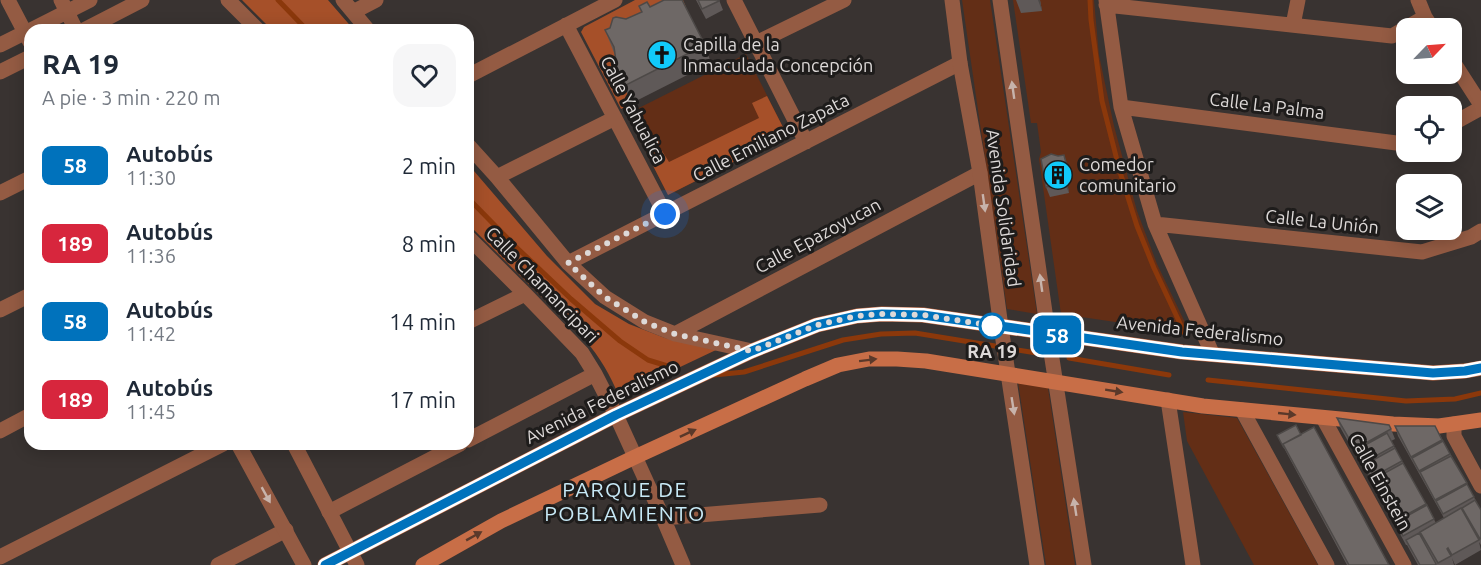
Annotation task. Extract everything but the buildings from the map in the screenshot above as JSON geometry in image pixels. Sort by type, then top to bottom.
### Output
[{"type":"main road","name":"Avenida Federalismo","points":[[325,565],[353,559],[616,415],[752,351],[817,325],[857,316],[923,315],[1182,352],[1433,373],[1481,368]]},
{"type":"main road","points":[[423,565],[501,521],[635,457],[838,365],[869,359],[897,358],[926,361],[1203,406],[1242,410],[1439,426],[1481,420]]},
{"type":"street","points":[[8,0],[24,26]]},
{"type":"street","points":[[42,24],[64,6],[90,0]]},
{"type":"street","points":[[96,24],[142,0]]},
{"type":"street","points":[[228,0],[252,24]]},
{"type":"street","points":[[363,24],[348,6],[376,0]]},
{"type":"street","points":[[474,73],[615,0]]},
{"type":"street","points":[[734,0],[806,142]]},
{"type":"street","points":[[756,44],[843,0]]},
{"type":"street","name":"Avenida Solidaridad","points":[[952,0],[960,63],[980,173],[1037,565]]},
{"type":"street","name":"Avenida Solidaridad","points":[[1000,0],[1084,565]]},
{"type":"street","points":[[1293,25],[1298,0]]},
{"type":"street","points":[[1418,0],[1426,18]]},
{"type":"street","points":[[1212,354],[1155,224],[1121,107],[1106,2],[1293,25],[1392,36],[1396,35]]},
{"type":"street","points":[[64,6],[73,24]]},
{"type":"street","name":"Calle Yahualica","points":[[566,25],[665,214]]},
{"type":"street","points":[[0,45],[24,36]]},
{"type":"street","points":[[0,72],[24,60]]},
{"type":"street","name":"Calle Emiliano Zapata","points":[[568,263],[960,63]]},
{"type":"street","points":[[1462,76],[1481,107],[1462,118]]},
{"type":"street","name":"Calle La Palma","points":[[1121,107],[1396,143]]},
{"type":"street","points":[[497,177],[615,118]]},
{"type":"street","points":[[474,152],[568,263],[605,297],[645,322],[675,334],[752,351]]},
{"type":"street","name":"Calle Epazoyucan","points":[[675,334],[980,173]]},
{"type":"street","points":[[0,193],[24,181]]},
{"type":"street","name":"Calle La Unión","points":[[1155,224],[1422,252],[1471,237],[1481,231]]},
{"type":"street","name":"Calle Chamancipari","points":[[474,243],[582,353],[616,415],[683,565]]},
{"type":"street","points":[[474,319],[525,294]]},
{"type":"street","points":[[0,310],[24,298]]},
{"type":"street","points":[[474,437],[595,374]]},
{"type":"street","points":[[1168,399],[1193,565]]},
{"type":"street","points":[[1242,410],[1327,565]]},
{"type":"street","name":"Calle Einstein","points":[[1323,418],[1404,565]]},
{"type":"street","points":[[0,431],[24,419]]},
{"type":"street","points":[[1454,424],[1454,436],[1481,486]]},
{"type":"street","points":[[0,557],[211,450]]},
{"type":"street","points":[[241,450],[304,565]]},
{"type":"street","points":[[297,450],[353,559]]},
{"type":"street","points":[[329,512],[448,450]]},
{"type":"street","points":[[663,518],[820,505]]},
{"type":"street","points":[[218,565],[286,530]]},
{"type":"shaded area","points":[[242,0],[328,0],[349,24],[266,24]]},
{"type":"shaded area","points":[[635,0],[683,0],[686,7],[685,11],[621,65],[624,86],[632,103],[621,109],[581,32],[584,27]]},
{"type":"shaded area","points":[[962,0],[990,0],[1037,314],[1007,309]]},
{"type":"shaded area","points":[[1013,0],[1094,0],[1099,55],[1114,126],[1137,211],[1157,264],[1190,333],[1061,314],[1039,159],[1041,152],[1037,123],[1031,123]]},
{"type":"shaded area","points":[[746,54],[787,135],[668,195],[627,114]]},
{"type":"shaded area","points":[[767,96],[787,135],[668,195],[648,156],[661,149],[669,162],[759,118],[752,103]]},
{"type":"shaded area","points":[[474,171],[547,256],[595,304],[629,324],[665,338],[716,350],[619,396],[604,366],[585,340],[474,230]]},
{"type":"shaded area","points":[[1018,382],[1048,388],[1075,565],[1046,565]]},
{"type":"shaded area","points":[[1183,412],[1237,418],[1318,565],[1254,565],[1187,441]]},
{"type":"waterway","points":[[278,0],[301,24]]},
{"type":"waterway","points":[[1090,0],[1102,101],[1120,172],[1137,226],[1185,334]]},
{"type":"waterway","points":[[474,204],[571,299],[620,341],[648,360],[674,368]]},
{"type":"waterway","points":[[714,375],[744,372],[843,340],[881,334],[915,333],[995,346]]},
{"type":"waterway","points":[[1011,349],[1043,354]]},
{"type":"waterway","points":[[1069,358],[1169,375]]},
{"type":"waterway","points":[[1208,380],[1406,401],[1455,399],[1481,393]]},
{"type":"bus line","name":"58","points":[[325,565],[616,415],[752,351],[817,325],[857,316],[923,315],[1182,352],[1433,373],[1481,368]]},
{"type":"place","name":"Capilla de la Inmaculada Concepción","points":[[662,55]]},
{"type":"place","name":"Comedor comunitario","points":[[1058,175]]},
{"type":"place","name":"RA 19","points":[[992,326]]},
{"type":"district","name":"PARQUE DE POBLAMIENTO","points":[[625,502]]},
{"type":"route","points":[[665,214],[568,263],[605,297],[645,322],[675,334],[752,351],[817,325],[857,316],[923,315],[1001,327],[992,326]]}]
